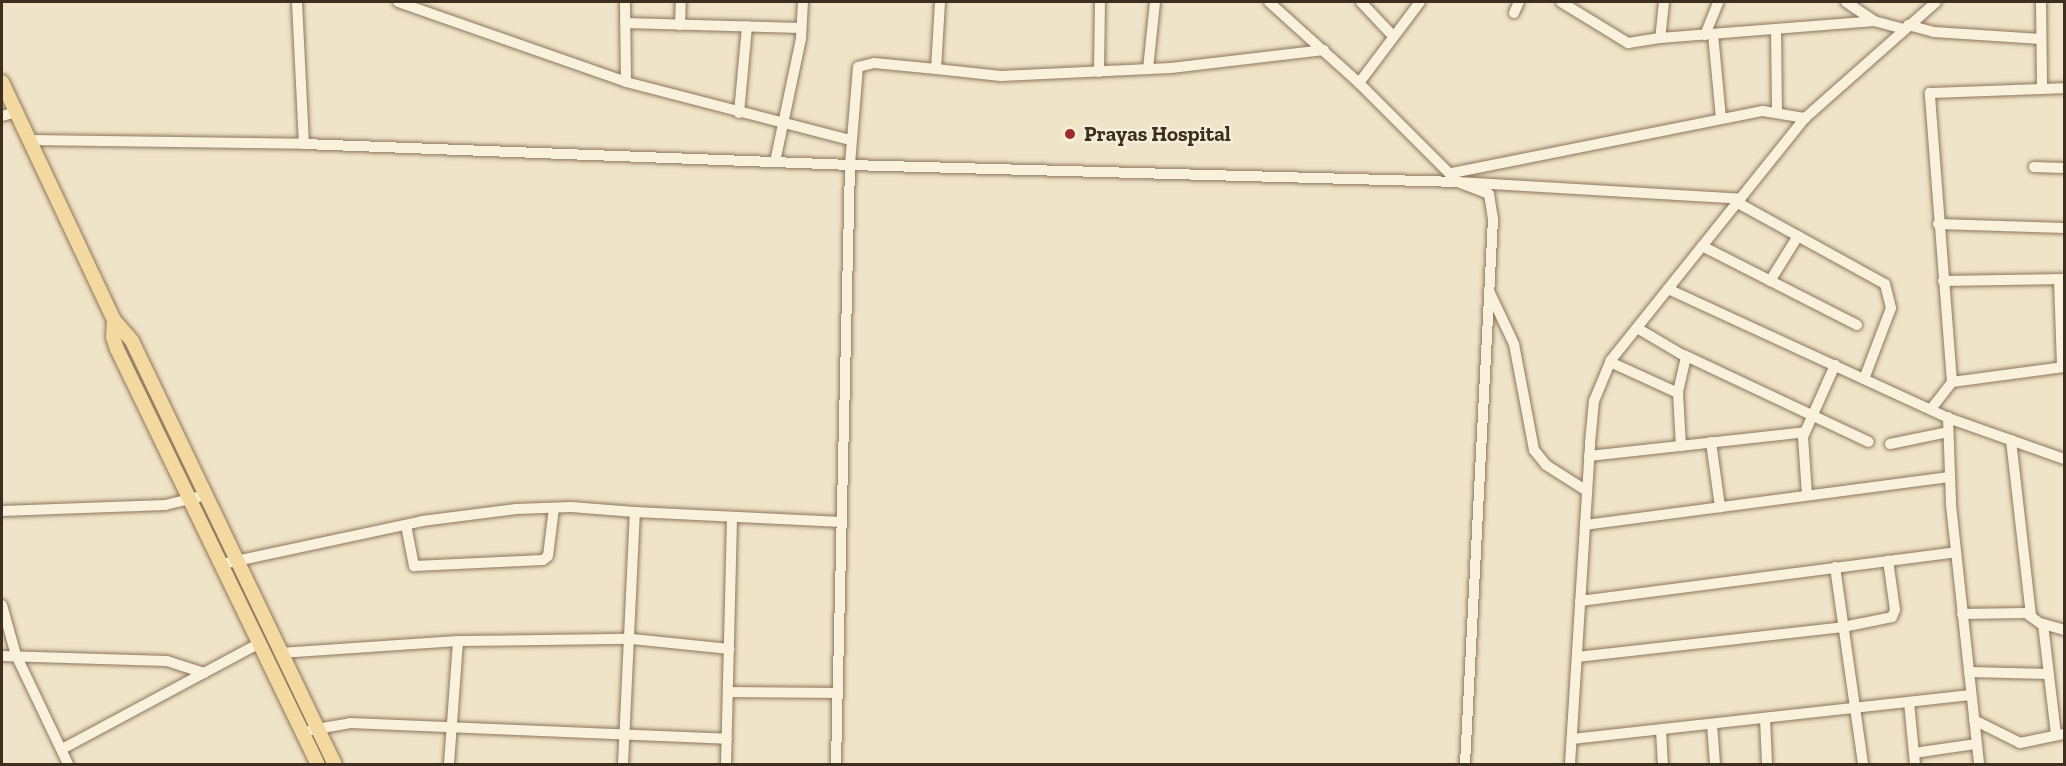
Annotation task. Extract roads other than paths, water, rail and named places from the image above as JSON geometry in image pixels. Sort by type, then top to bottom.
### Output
[{"type":"main road","points":[[2,82],[114,321],[132,341],[280,653],[309,730],[318,765]]},
{"type":"main road","points":[[114,321],[113,337],[117,349],[260,643],[309,730],[334,765]]},
{"type":"street","points":[[297,2],[304,144]]},
{"type":"street","points":[[625,2],[626,82]]},
{"type":"street","points":[[680,25],[681,2]]},
{"type":"street","points":[[775,162],[801,28],[803,2]]},
{"type":"street","points":[[936,69],[940,2]]},
{"type":"street","points":[[1099,72],[1100,2]]},
{"type":"street","points":[[1148,69],[1155,2]]},
{"type":"street","points":[[1270,2],[1359,83],[1455,177],[1489,194],[1492,219],[1465,765]]},
{"type":"street","points":[[1361,2],[1393,36]]},
{"type":"street","points":[[1359,83],[1420,2]]},
{"type":"street","points":[[1514,13],[1519,2]]},
{"type":"street","points":[[1561,2],[1586,7],[1628,43],[1660,38],[1874,21],[1934,32],[2041,39]]},
{"type":"street","points":[[1660,38],[1664,2]]},
{"type":"street","points":[[1718,2],[1709,34],[1721,119]]},
{"type":"street","points":[[1846,2],[1874,21]]},
{"type":"street","points":[[1570,765],[1594,401],[1610,362],[1805,118],[1936,2]]},
{"type":"street","points":[[2041,2],[2042,89]]},
{"type":"street","points":[[405,3],[626,82],[739,113],[782,121],[851,140]]},
{"type":"street","points":[[626,23],[801,28]]},
{"type":"street","points":[[739,113],[747,26]]},
{"type":"street","points":[[1776,29],[1778,113]]},
{"type":"street","points":[[836,765],[850,165],[858,67],[874,63],[1001,76],[1148,69],[1324,50]]},
{"type":"street","points":[[1931,410],[1952,382],[1929,93],[2064,88]]},
{"type":"street","points":[[1455,177],[1763,111],[1805,118]]},
{"type":"street","points":[[2,117],[16,112]]},
{"type":"street","points":[[29,140],[304,144],[850,165],[1455,177],[1739,201],[1885,284],[1890,291],[1891,308],[1864,379]]},
{"type":"street","points":[[2034,167],[2064,168]]},
{"type":"street","points":[[1938,224],[2064,228]]},
{"type":"street","points":[[1770,281],[1798,236]]},
{"type":"street","points":[[1702,246],[1857,325]]},
{"type":"street","points":[[1943,281],[2062,280],[2063,367],[1952,382]]},
{"type":"street","points":[[1668,289],[1931,410],[2064,459]]},
{"type":"street","points":[[1488,290],[1514,344],[1534,450],[1545,465],[1587,491]]},
{"type":"street","points":[[1637,328],[1684,355],[1869,442]]},
{"type":"street","points":[[1681,446],[1678,393],[1686,365],[1684,355]]},
{"type":"street","points":[[1610,362],[1678,393]]},
{"type":"street","points":[[1807,495],[1805,432],[1835,365]]},
{"type":"street","points":[[1948,417],[1956,552],[1978,765]]},
{"type":"street","points":[[1589,456],[1805,432]]},
{"type":"street","points":[[1890,444],[1948,432]]},
{"type":"street","points":[[2011,440],[2031,615]]},
{"type":"street","points":[[1710,442],[1720,507]]},
{"type":"street","points":[[1585,525],[1950,477]]},
{"type":"street","points":[[2,511],[191,501],[206,495]]},
{"type":"street","points":[[222,564],[406,525],[516,509],[554,508],[842,522]]},
{"type":"street","points":[[406,525],[414,566],[543,560],[548,556],[554,508]]},
{"type":"street","points":[[622,765],[632,639],[635,512]]},
{"type":"street","points":[[726,765],[732,517]]},
{"type":"street","points":[[1580,601],[1956,552]]},
{"type":"street","points":[[1577,657],[1843,627],[1894,615],[1888,560]]},
{"type":"street","points":[[1835,567],[1863,765]]},
{"type":"street","points":[[2,612],[16,655],[68,765]]},
{"type":"street","points":[[1962,614],[2020,612],[2031,615],[2043,624],[2064,630]]},
{"type":"street","points":[[1974,720],[2020,743],[2060,735],[2043,624]]},
{"type":"street","points":[[280,653],[458,641],[632,639],[729,649]]},
{"type":"street","points":[[449,765],[458,641]]},
{"type":"street","points":[[62,749],[260,643]]},
{"type":"street","points":[[2,656],[167,661],[204,673]]},
{"type":"street","points":[[1969,672],[2049,674]]},
{"type":"street","points":[[728,692],[838,693]]},
{"type":"street","points":[[1572,739],[1971,695]]},
{"type":"street","points":[[1910,702],[1915,759],[1976,744]]},
{"type":"street","points":[[1765,718],[1767,765]]},
{"type":"street","points":[[309,730],[350,723],[727,739]]},
{"type":"street","points":[[1712,724],[1715,765]]},
{"type":"street","points":[[1661,729],[1663,765]]},
{"type":"place","name":"Prayas Hospital","points":[[1070,134]]}]
